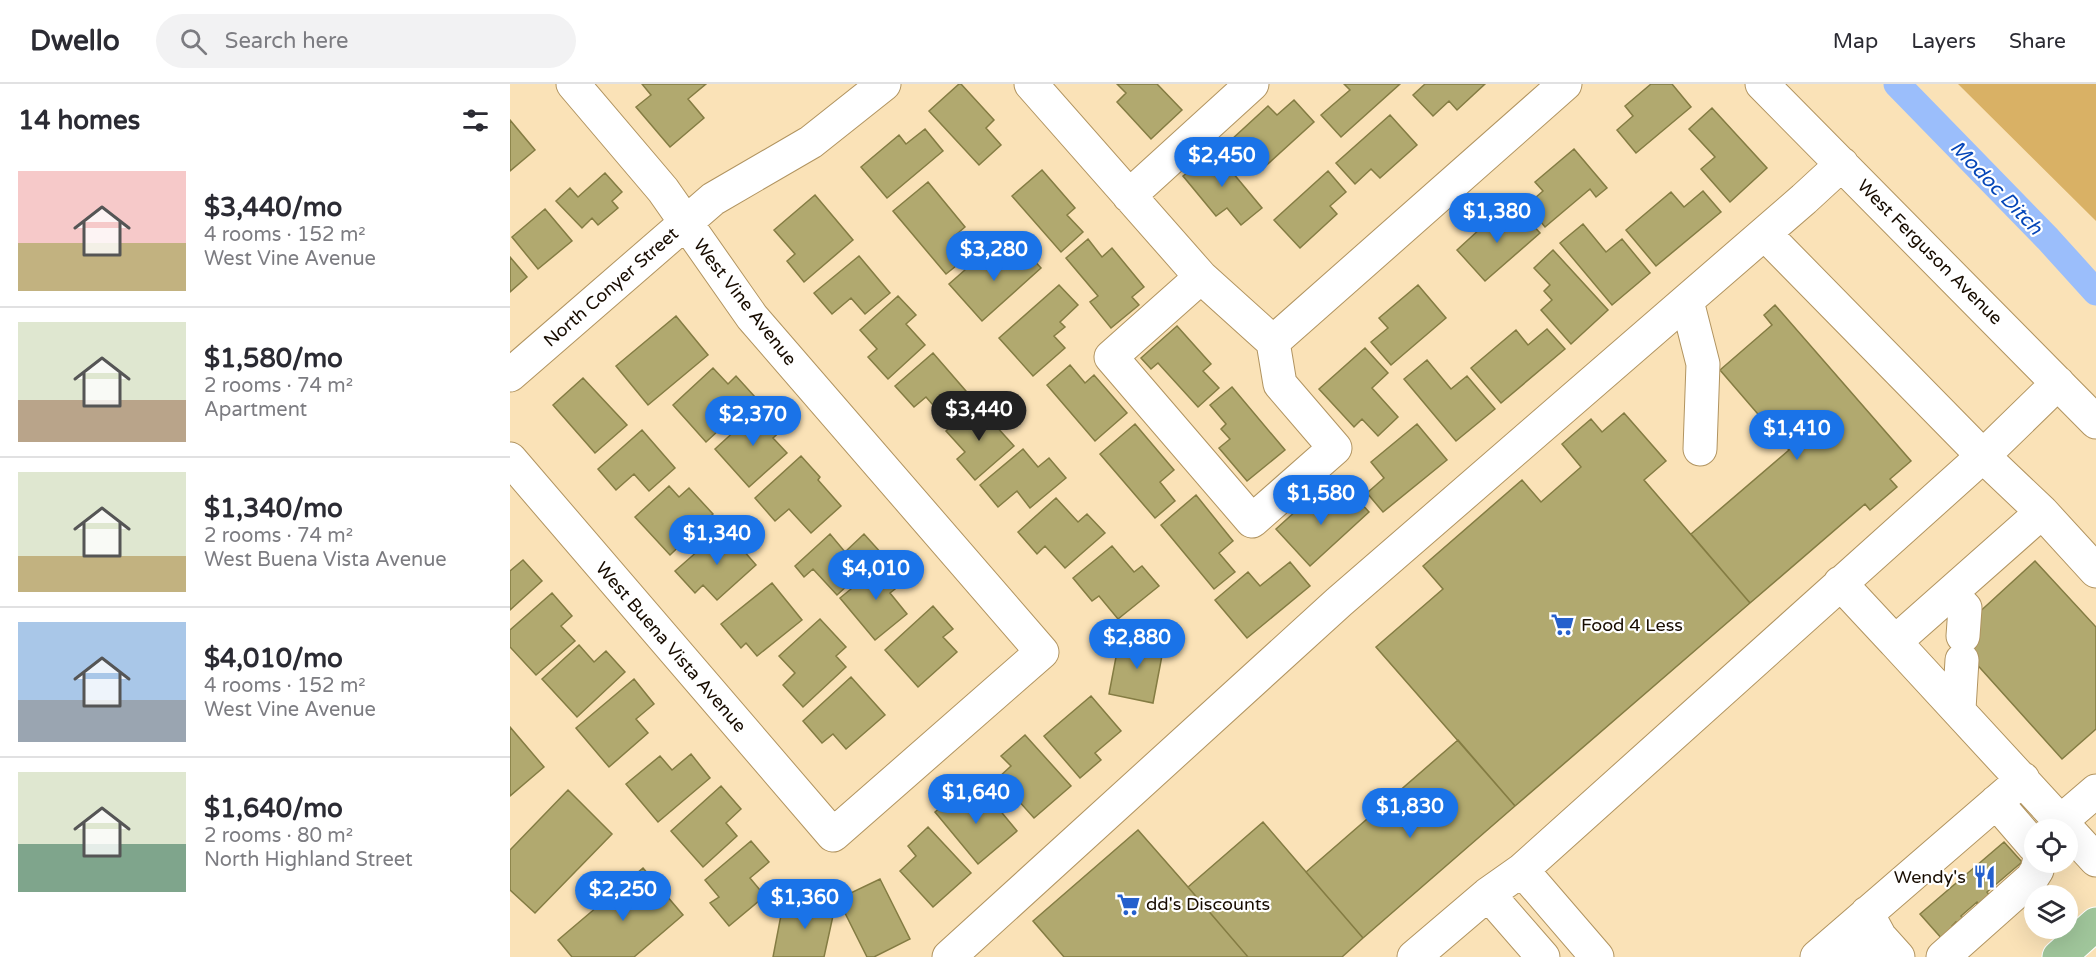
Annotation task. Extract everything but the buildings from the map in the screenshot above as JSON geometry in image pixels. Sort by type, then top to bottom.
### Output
[{"type":"main road","points":[[2059,957],[2096,924]]},
{"type":"street","name":"West Vine Avenue","points":[[573,84],[663,190],[752,317],[1042,652],[832,835]]},
{"type":"street","name":"North Conyer Street","points":[[510,375],[713,199],[811,142],[884,84]]},
{"type":"street","points":[[1031,84],[1201,277],[1273,342],[1281,384],[1335,448],[1252,521],[1111,357],[1201,277]]},
{"type":"street","points":[[1129,195],[1252,84]]},
{"type":"street","name":"West Ferguson Avenue","points":[[1762,84],[2096,422]]},
{"type":"street","points":[[1273,342],[1561,85]]},
{"type":"street","points":[[949,957],[1339,602],[1687,302],[1842,164]]},
{"type":"street","points":[[1765,234],[1983,456],[2042,512],[2096,571]]},
{"type":"street","points":[[1687,302],[1703,364],[1700,449]]},
{"type":"street","points":[[1414,957],[1488,894],[1522,870],[1983,456],[2058,383]]},
{"type":"street","name":"West Buena Vista Avenue","points":[[510,459],[832,835]]},
{"type":"street","points":[[1896,642],[2042,512]]},
{"type":"street","points":[[1839,583],[2059,819]]},
{"type":"street","points":[[1951,592],[1965,608],[1959,709]]},
{"type":"street","points":[[1817,957],[1858,934],[2023,779]]},
{"type":"street","points":[[2063,819],[2096,791]]},
{"type":"street","points":[[1996,802],[2024,834]]},
{"type":"street","points":[[2078,840],[2096,860]]},
{"type":"street","points":[[1522,870],[1597,957]]},
{"type":"street","points":[[1943,957],[2035,873]]},
{"type":"street","points":[[1488,894],[1544,957]]},
{"type":"street","points":[[1858,934],[1880,937],[1898,957]]},
{"type":"shaded area","points":[[1958,84],[2096,84],[2096,221],[2094,219]]},
{"type":"waterway","name":"Modoc Ditch","points":[[1897,84],[2048,239],[2096,292]]},
{"type":"place","name":"Food 4 Less","points":[[1563,625]]},
{"type":"place","name":"Wendy's","points":[[1984,877]]},
{"type":"place","name":"dd's Discounts","points":[[1128,904]]}]
